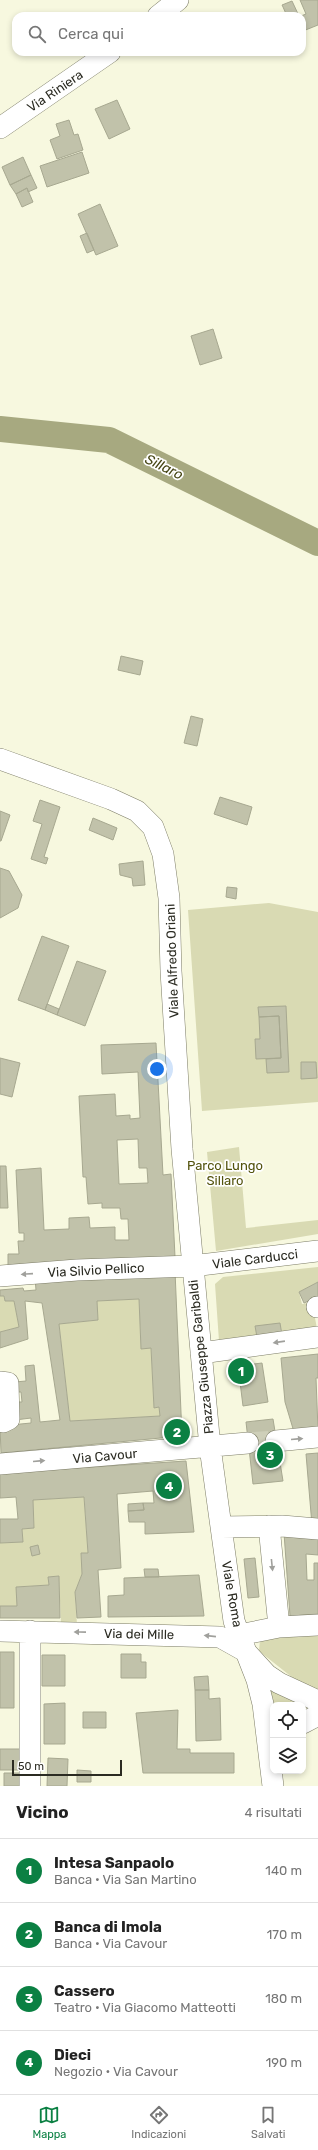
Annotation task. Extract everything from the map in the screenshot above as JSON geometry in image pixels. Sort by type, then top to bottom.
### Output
[{"type":"street","points":[[163,12],[178,0]]},
{"type":"street","name":"Via Riniera","points":[[0,128],[104,56]]},
{"type":"street","name":"Viale Alfredo Oriani","points":[[0,759],[110,799],[137,811],[153,827],[158,837],[163,854],[169,898],[171,971],[180,1125],[192,1266]]},
{"type":"street","name":"Viale Carducci","points":[[192,1266],[318,1251]]},
{"type":"street","name":"Via Silvio Pellico","points":[[0,1276],[77,1270],[192,1266]]},
{"type":"street","name":"Piazza Giuseppe Garibaldi","points":[[192,1266],[210,1447]]},
{"type":"street","points":[[201,1353],[318,1337]]},
{"type":"street","points":[[0,1382],[8,1383],[9,1419],[3,1422]]},
{"type":"street","points":[[276,1440],[318,1437]]},
{"type":"street","name":"Via Cavour","points":[[0,1464],[248,1443]]},
{"type":"street","name":"Viale Roma","points":[[210,1447],[234,1620],[257,1680],[270,1728]]},
{"type":"street","points":[[269,1526],[278,1627]]},
{"type":"street","points":[[221,1527],[269,1526],[318,1529]]},
{"type":"street","points":[[318,1625],[278,1627],[242,1643],[267,1676],[292,1691],[318,1701]]},
{"type":"street","name":"Via dei Mille","points":[[0,1631],[204,1635],[220,1637],[242,1643]]},
{"type":"street","points":[[30,1631],[30,1786]]},
{"type":"street","points":[[306,1710],[318,1709]]},
{"type":"street","points":[[306,1721],[318,1715]]},
{"type":"street","name":"Viale Roma","points":[[271,1738],[273,1786]]},
{"type":"street","points":[[280,1786],[282,1774]]},
{"type":"green space","points":[[269,903],[318,912],[318,1102],[202,1111],[188,910]]},
{"type":"green space","name":"Parco Lungo Sillaro","points":[[239,1147],[246,1228],[318,1220],[318,1234],[216,1251],[207,1152]]},
{"type":"green space","points":[[318,1267],[318,1282],[299,1292],[302,1304],[312,1302],[318,1334],[219,1341],[215,1284],[223,1277]]},
{"type":"green space","points":[[0,1296],[4,1296],[5,1301],[14,1301],[19,1327],[0,1332]]},
{"type":"green space","points":[[139,1299],[141,1348],[151,1348],[154,1408],[159,1407],[160,1416],[70,1421],[59,1324],[98,1320],[97,1301]]},
{"type":"green space","points":[[84,1497],[88,1553],[81,1553],[82,1574],[75,1592],[77,1625],[61,1625],[59,1576],[48,1577],[49,1585],[17,1587],[17,1606],[0,1606],[0,1543],[23,1542],[22,1529],[34,1528],[33,1500]]},
{"type":"green space","points":[[318,1631],[318,1691],[293,1678],[259,1651],[260,1640]]},
{"type":"green space","points":[[268,1685],[297,1702],[272,1702]]},
{"type":"building","points":[[300,0],[318,0],[318,25],[306,30],[305,12]]},
{"type":"building","points":[[292,1],[297,12],[285,12],[282,5]]},
{"type":"building","points":[[117,100],[130,129],[109,139],[95,109]]},
{"type":"building","points":[[69,120],[74,135],[78,134],[83,150],[57,159],[50,140],[60,136],[56,124]]},
{"type":"building","points":[[82,152],[89,173],[47,187],[40,166]]},
{"type":"building","points":[[23,157],[31,175],[10,185],[2,167]]},
{"type":"building","points":[[31,175],[37,188],[28,192],[27,188],[16,194],[10,185]]},
{"type":"building","points":[[27,188],[33,202],[22,207],[16,194]]},
{"type":"building","points":[[100,204],[118,246],[96,255],[78,214]]},
{"type":"building","points":[[87,233],[94,250],[87,253],[80,236]]},
{"type":"building","points":[[213,329],[222,358],[200,365],[191,336]]},
{"type":"building","points":[[121,656],[143,661],[140,675],[118,670]]},
{"type":"building","points":[[191,716],[203,719],[197,746],[184,743]]},
{"type":"building","points":[[220,797],[252,807],[247,825],[214,814]]},
{"type":"building","points":[[40,800],[60,807],[44,857],[48,858],[46,864],[31,859],[42,824],[33,821]]},
{"type":"building","points":[[0,811],[10,815],[1,841],[0,841]]},
{"type":"building","points":[[93,818],[117,828],[113,840],[89,830]]},
{"type":"building","points":[[143,861],[145,885],[133,886],[132,878],[120,875],[119,864]]},
{"type":"building","points":[[0,868],[9,871],[22,895],[18,908],[0,918]]},
{"type":"building","points":[[227,887],[237,888],[236,899],[226,897]]},
{"type":"building","points":[[42,936],[69,946],[45,1010],[18,1000]]},
{"type":"building","points":[[77,961],[106,971],[85,1026],[57,1015]]},
{"type":"building","points":[[47,1004],[59,1009],[57,1015],[45,1010]]},
{"type":"building","points":[[286,1006],[289,1072],[267,1073],[266,1059],[281,1058],[279,1016],[259,1017],[258,1007]]},
{"type":"building","points":[[279,1016],[281,1058],[256,1059],[255,1039],[260,1039],[259,1017]]},
{"type":"building","points":[[156,1043],[163,1175],[171,1174],[175,1257],[8,1265],[8,1254],[19,1254],[18,1241],[24,1241],[24,1233],[19,1233],[16,1170],[41,1168],[44,1230],[69,1229],[69,1218],[89,1217],[90,1228],[115,1227],[115,1240],[129,1240],[128,1219],[121,1219],[120,1208],[102,1208],[102,1203],[88,1204],[86,1177],[83,1177],[79,1096],[115,1094],[116,1116],[130,1115],[130,1119],[140,1118],[138,1072],[102,1074],[101,1045]],"holes":[[[138,1139],[139,1168],[147,1168],[148,1183],[119,1184],[117,1140]]]},
{"type":"building","points":[[0,1058],[20,1063],[12,1097],[0,1094]]},
{"type":"building","points":[[301,1062],[316,1062],[317,1078],[301,1079]]},
{"type":"building","points":[[0,1166],[6,1166],[8,1208],[0,1208]]},
{"type":"building","points":[[175,1271],[182,1436],[1,1453],[0,1426],[31,1423],[31,1418],[15,1420],[13,1402],[22,1402],[21,1392],[17,1392],[11,1375],[14,1375],[15,1382],[26,1381],[25,1366],[34,1365],[40,1422],[60,1420],[42,1303],[25,1301],[28,1339],[0,1348],[0,1332],[19,1327],[14,1301],[5,1301],[4,1296],[0,1296],[0,1290],[23,1288],[24,1291],[36,1290],[35,1278]],"holes":[[[139,1299],[141,1349],[151,1348],[154,1408],[159,1407],[160,1416],[70,1421],[59,1324],[98,1320],[97,1301]]]},
{"type":"building","points":[[318,1282],[318,1297],[304,1303],[299,1292]]},
{"type":"building","points":[[280,1323],[282,1335],[257,1337],[255,1326]]},
{"type":"building","points":[[318,1354],[318,1378],[316,1378],[318,1430],[294,1432],[285,1402],[281,1358]]},
{"type":"building","points":[[262,1363],[268,1402],[243,1406],[238,1366]]},
{"type":"building","points":[[273,1419],[283,1481],[253,1484],[246,1422]]},
{"type":"building","points":[[318,1453],[318,1525],[312,1525],[306,1454]]},
{"type":"building","points":[[186,1461],[194,1532],[145,1534],[145,1522],[129,1522],[128,1511],[144,1510],[143,1503],[154,1503],[153,1491],[117,1494],[121,1568],[98,1570],[101,1617],[77,1618],[75,1592],[82,1574],[81,1553],[88,1553],[84,1497],[33,1500],[34,1528],[22,1529],[23,1542],[0,1543],[0,1519],[18,1519],[16,1497],[0,1498],[0,1473]]},
{"type":"building","points":[[143,1503],[144,1510],[128,1511],[128,1504]]},
{"type":"building","points":[[284,1533],[318,1535],[318,1555],[306,1554],[307,1580],[314,1580],[314,1563],[318,1563],[318,1614],[290,1616]]},
{"type":"building","points":[[38,1545],[40,1554],[32,1556],[30,1547]]},
{"type":"building","points":[[255,1558],[259,1597],[248,1598],[244,1559]]},
{"type":"building","points":[[144,1569],[158,1569],[159,1577],[145,1577]]},
{"type":"building","points":[[199,1575],[204,1616],[108,1617],[108,1596],[124,1595],[124,1578]]},
{"type":"building","points":[[59,1576],[60,1618],[0,1618],[0,1606],[17,1606],[16,1587],[49,1585],[48,1577]]},
{"type":"building","points":[[0,1652],[14,1652],[14,1708],[0,1708]]},
{"type":"building","points":[[121,1654],[141,1654],[141,1662],[146,1662],[146,1678],[121,1678]]},
{"type":"building","points":[[42,1655],[65,1655],[65,1686],[42,1686]]},
{"type":"building","points":[[208,1676],[209,1690],[195,1690],[194,1677]]},
{"type":"building","points":[[195,1690],[209,1690],[209,1699],[220,1698],[221,1740],[196,1741]]},
{"type":"building","points":[[65,1703],[65,1744],[44,1744],[44,1704]]},
{"type":"building","points":[[178,1710],[177,1749],[190,1749],[190,1753],[234,1753],[234,1773],[143,1773],[136,1713]]},
{"type":"building","points":[[83,1712],[106,1712],[106,1728],[83,1728]]},
{"type":"building","points":[[0,1749],[20,1749],[20,1770],[0,1770]]},
{"type":"building","points":[[48,1758],[68,1759],[67,1786],[47,1786]]},
{"type":"building","points":[[77,1770],[91,1771],[91,1782],[77,1782]]},
{"type":"building","points":[[4,1773],[25,1773],[25,1786],[4,1786]]},
{"type":"waterway","name":"Sillaro","points":[[0,429],[109,440],[318,543]]},
{"type":"tunnel","points":[[248,1443],[276,1441]]},
{"type":"place","name":"Intesa Sanpaolo","points":[[241,1371]]},
{"type":"place","name":"Banca di Imola","points":[[177,1432]]},
{"type":"place","name":"Cassero","points":[[270,1455]]},
{"type":"place","name":"Dieci","points":[[169,1486]]}]
